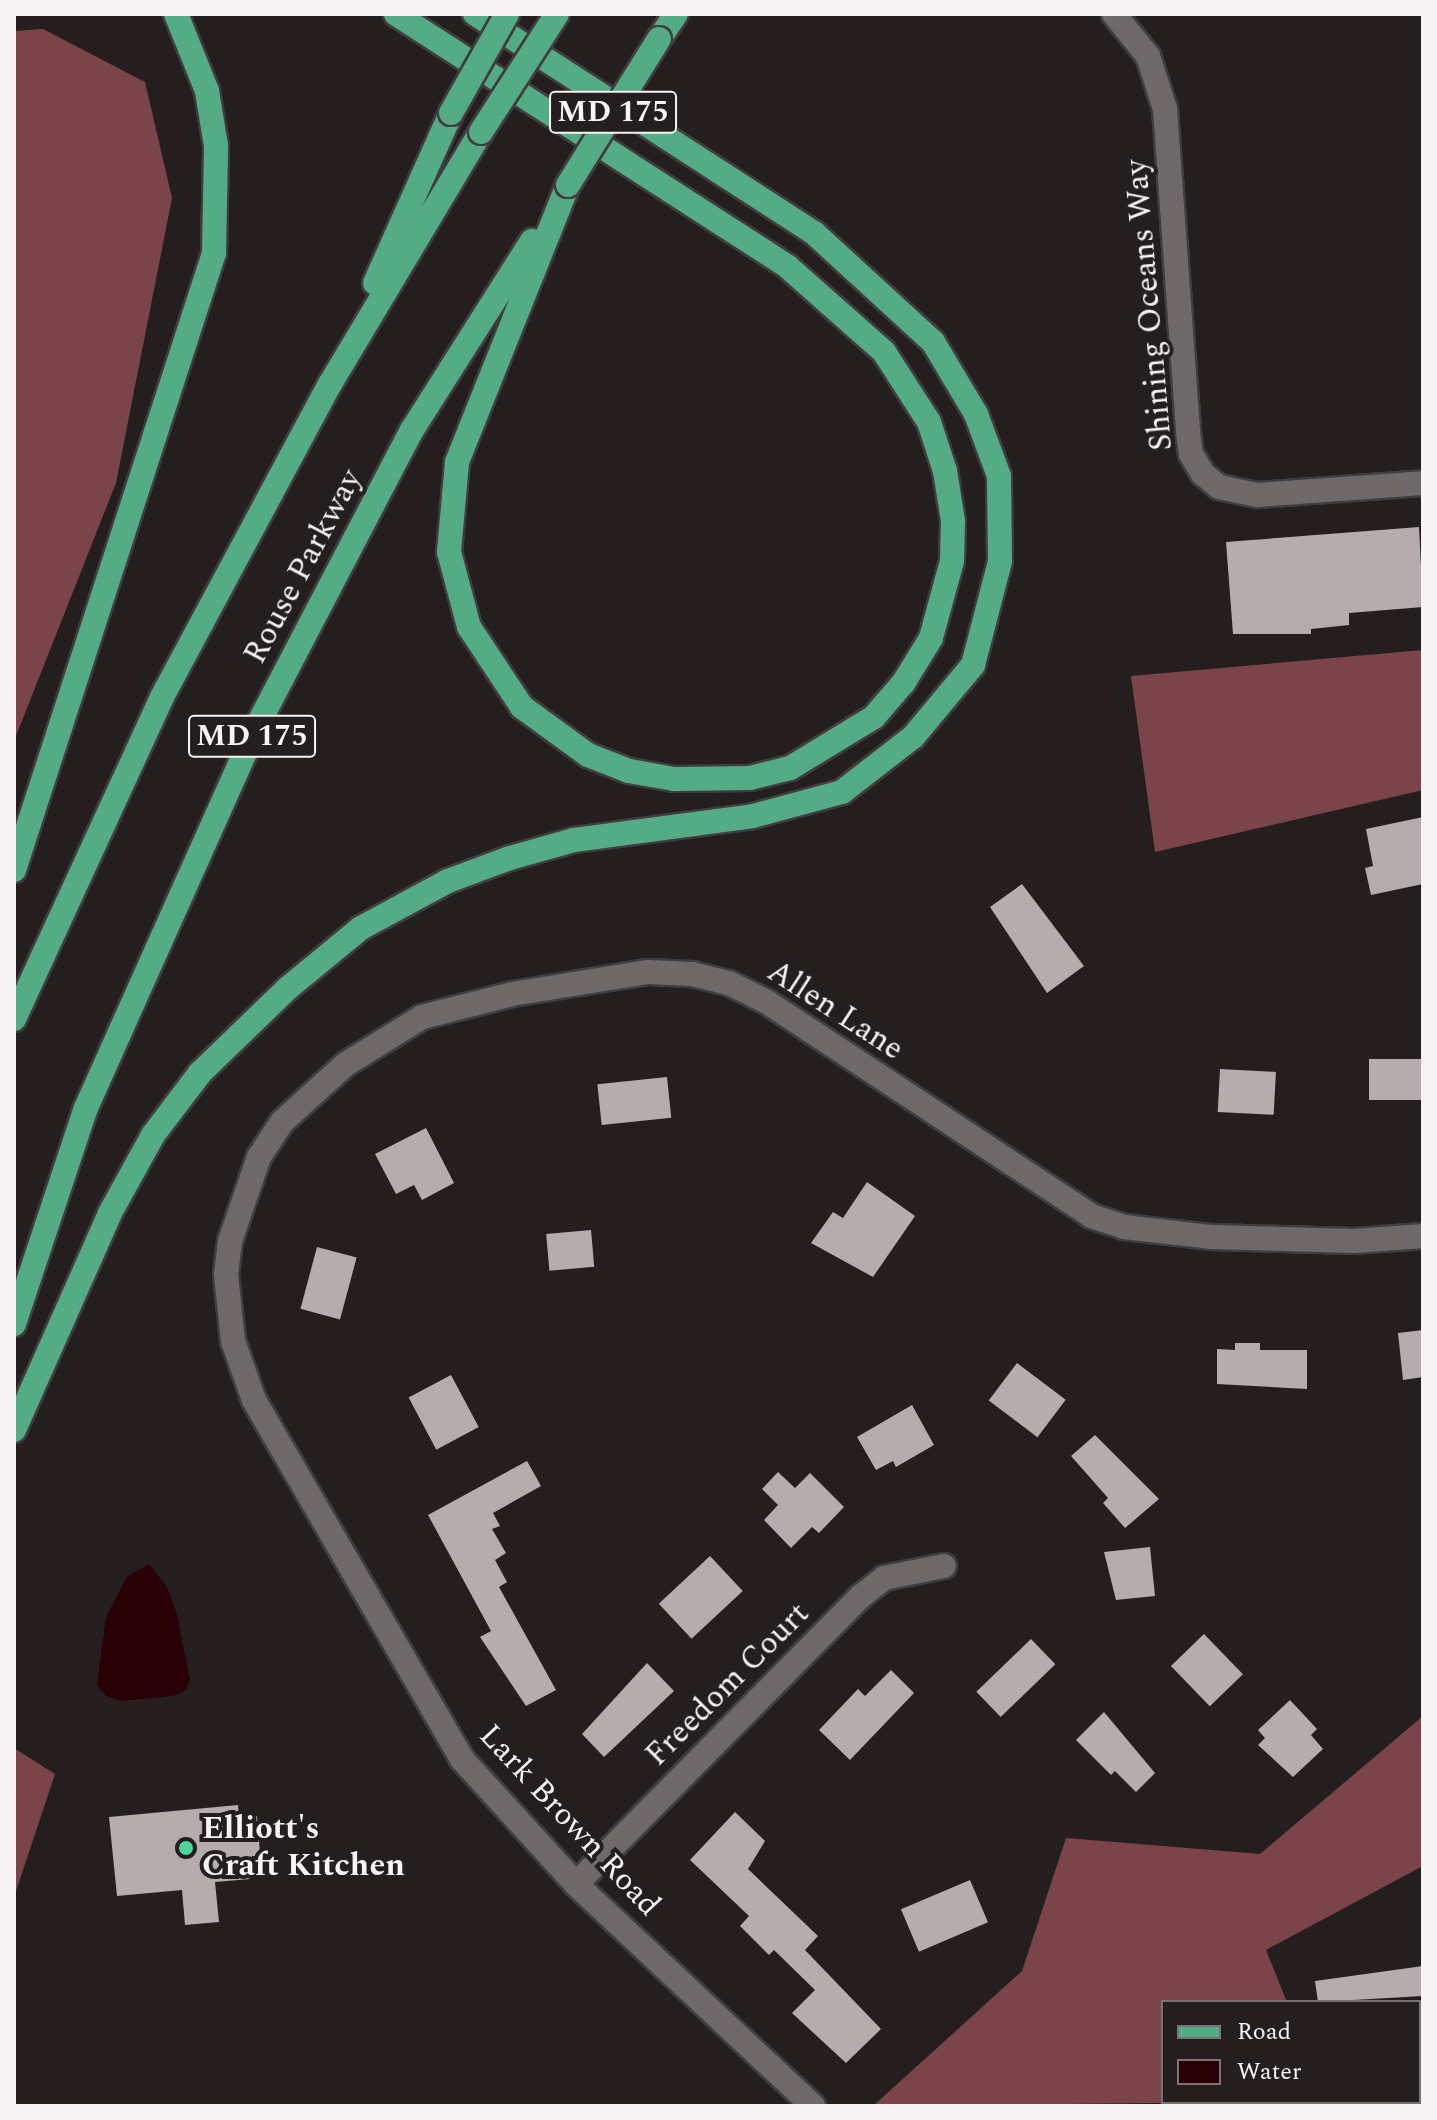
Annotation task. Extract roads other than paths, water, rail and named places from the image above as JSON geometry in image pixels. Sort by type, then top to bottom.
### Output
[{"type":"main road","points":[[14,870],[214,253],[216,146],[207,91],[176,14]]},
{"type":"main road","points":[[396,14],[788,267],[884,352],[929,422],[945,471],[953,521],[952,561],[931,638],[904,682],[874,717],[790,768],[750,778],[674,779],[629,771],[588,755],[522,707],[469,627],[449,552],[457,462],[568,185]]},
{"type":"main road","points":[[14,1430],[110,1213],[153,1135],[200,1073],[288,988],[361,928],[448,881],[510,858],[574,840],[753,816],[842,792],[913,737],[973,665],[1000,561],[999,476],[976,414],[933,342],[814,233],[475,14]]},
{"type":"main road","points":[[330,384],[451,113],[507,14]]},
{"type":"main road","name":"Rouse Parkway","points":[[14,1019],[162,697],[330,384],[481,132],[557,14]]},
{"type":"main road","name":"Rouse Parkway","points":[[14,1324],[86,1108],[255,730],[412,430],[676,14]]},
{"type":"street","name":"Shining Oceans Way","points":[[1114,14],[1148,56],[1165,109],[1188,431],[1191,454],[1203,474],[1219,487],[1257,495],[1423,483]]},
{"type":"street","name":"Allen Lane","points":[[241,1368],[228,1307],[230,1241],[259,1157],[282,1122],[313,1091],[382,1037],[422,1017],[512,994],[648,972],[729,983],[767,1002],[1056,1195],[1124,1227],[1212,1237],[1354,1241],[1423,1236]]},
{"type":"street","name":"Lark Brown Road","points":[[241,1368],[377,1617],[462,1759],[576,1884],[813,2106]]},
{"type":"street","name":"Freedom Court","points":[[576,1884],[860,1597],[884,1578],[944,1566]]},
{"type":"water","points":[[149,1564],[167,1587],[177,1614],[190,1680],[185,1691],[172,1696],[121,1701],[106,1696],[97,1685],[106,1617],[127,1577]]},
{"type":"place","name":"Elliott's Craft Kitchen","points":[[186,1848]]}]
